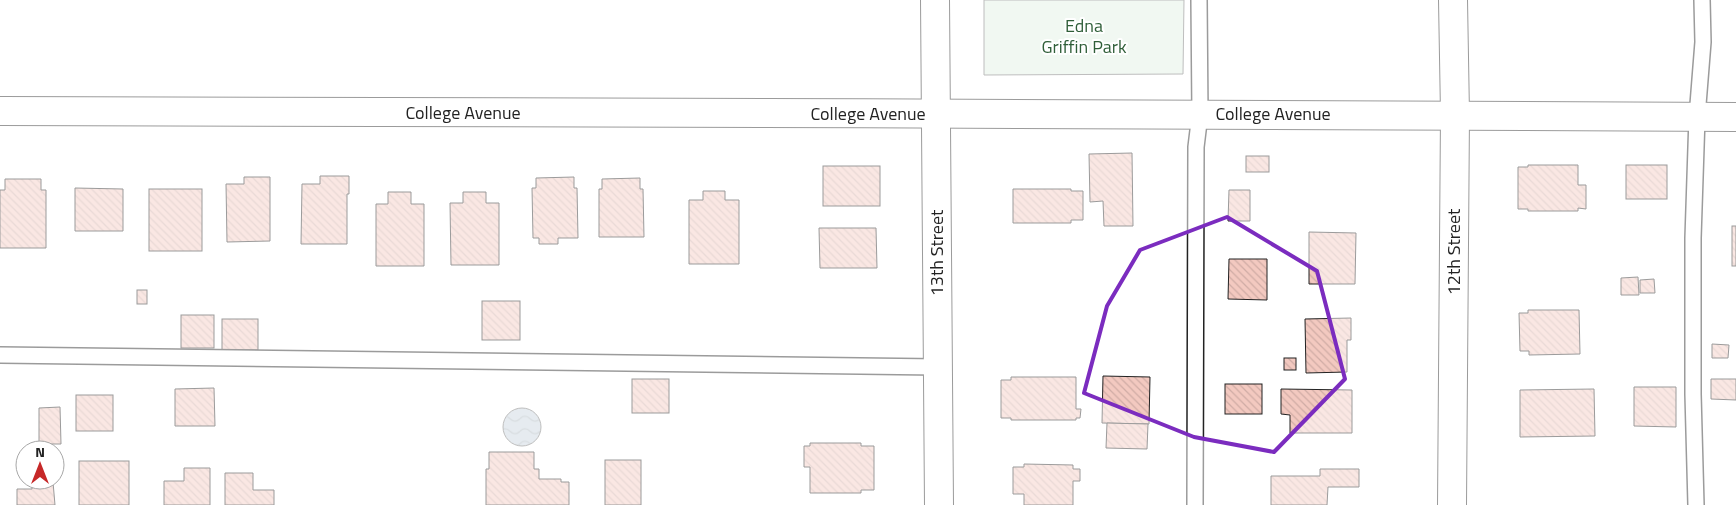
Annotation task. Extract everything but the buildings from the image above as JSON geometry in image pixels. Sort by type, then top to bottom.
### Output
[{"type":"street","name":"13th Street","points":[[935,0],[939,505]]},
{"type":"street","name":"12th Street","points":[[1452,505],[1455,114],[1453,0]]},
{"type":"street","name":"College Avenue","points":[[0,111],[1455,114],[1736,117]]},
{"type":"lane","points":[[1195,505],[1196,166],[1200,114],[1199,0]]},
{"type":"lane","points":[[1696,505],[1694,238],[1697,116],[1703,42],[1702,0]]},
{"type":"lane","points":[[0,355],[938,368]]},
{"type":"highlighted area","points":[[1227,217],[1317,271],[1345,379],[1274,452],[1194,437],[1084,393],[1107,306],[1140,250]]},
{"type":"green space","name":"Edna Griffin Park","points":[[984,0],[1184,0],[1183,74],[984,75]]},
{"type":"water","points":[[522,408],[535,414],[541,427],[535,440],[522,446],[509,440],[503,427],[509,414]]}]
